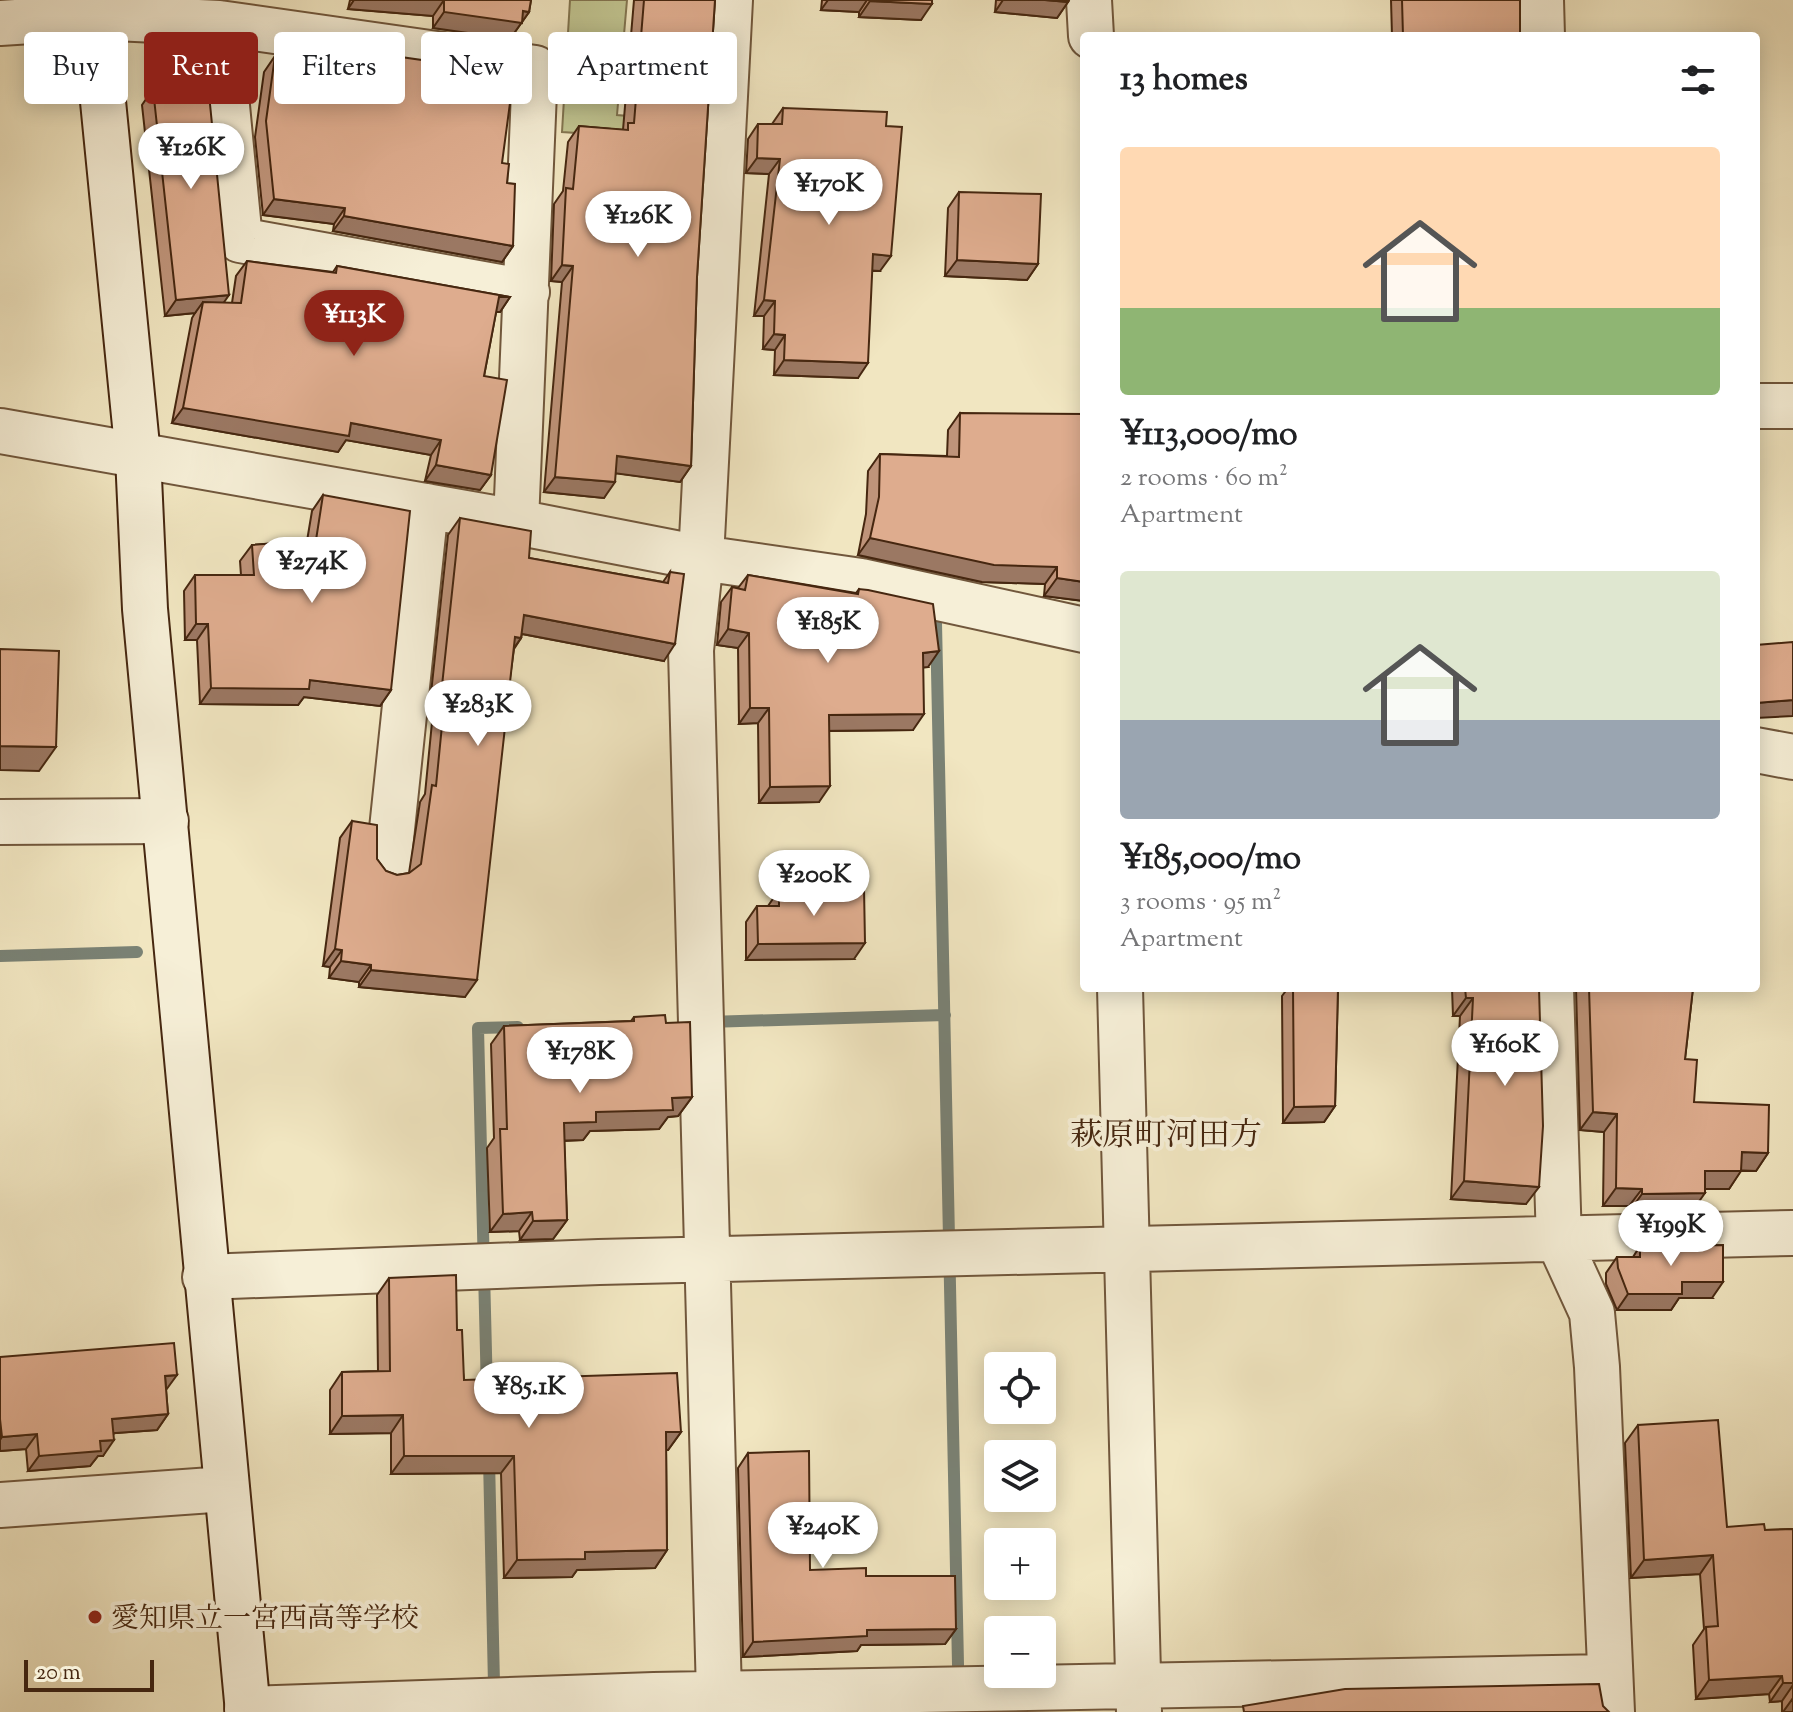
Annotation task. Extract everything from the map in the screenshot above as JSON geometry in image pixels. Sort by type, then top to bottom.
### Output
[{"type":"street","points":[[719,1694],[691,650],[701,558],[730,0]]},
{"type":"street","points":[[1089,0],[1091,32]]},
{"type":"street","points":[[1541,0],[1542,32]]},
{"type":"street","points":[[0,23],[94,8],[535,68],[516,522]]},
{"type":"street","points":[[94,8],[138,456],[145,609],[205,1277],[248,1710],[654,1704],[719,1694],[1139,1699],[1611,1694],[1592,1313],[1559,1241],[1551,992]]},
{"type":"street","points":[[219,23],[240,240],[527,292]]},
{"type":"street","points":[[1760,406],[1793,406]]},
{"type":"street","points":[[0,431],[516,522],[701,558],[861,581],[1080,629]]},
{"type":"street","points":[[388,867],[426,506]]},
{"type":"street","points":[[1760,751],[1793,757]]},
{"type":"street","points":[[0,822],[166,821]]},
{"type":"street","points":[[1120,992],[1139,1699]]},
{"type":"street","points":[[205,1277],[706,1260],[1793,1233]]},
{"type":"street","points":[[0,1505],[226,1489]]},
{"type":"green space","points":[[570,0],[627,0],[624,32],[568,32]]},
{"type":"green space","points":[[564,104],[618,104],[617,115],[640,117],[638,137],[562,132]]},
{"type":"building","points":[[444,0],[531,0],[529,12],[523,11],[522,23],[444,12]]},
{"type":"building","points":[[644,0],[715,0],[713,32],[641,32]]},
{"type":"building","points":[[932,0],[932,4],[870,1]]},
{"type":"building","points":[[1402,0],[1520,0],[1520,32],[1403,32]]},
{"type":"building","points":[[405,58],[421,60],[421,104],[510,104],[502,163],[509,164],[507,183],[515,184],[513,246],[344,216],[345,208],[274,199],[266,121],[274,63],[274,104],[405,104]]},
{"type":"building","points":[[155,104],[210,104],[229,295],[176,300]]},
{"type":"building","points":[[636,104],[708,104],[697,277],[691,466],[617,456],[615,482],[555,477],[573,266],[562,265],[566,188],[573,189],[579,126],[628,130],[628,123],[634,123]]},
{"type":"building","points":[[783,108],[887,112],[886,126],[902,127],[891,256],[873,254],[868,363],[784,360],[785,335],[774,334],[775,301],[764,300],[780,159],[757,158],[758,124],[782,124]]},
{"type":"building","points":[[959,192],[1041,194],[1038,264],[957,260]]},
{"type":"building","points":[[247,261],[336,273],[337,266],[510,297],[499,297],[484,376],[507,380],[491,475],[436,465],[441,440],[351,423],[349,436],[183,408],[203,302],[241,303]]},
{"type":"building","points":[[960,413],[1080,414],[1080,581],[1057,578],[1057,567],[994,565],[870,538],[879,497],[880,454],[959,457]]},
{"type":"building","points":[[323,495],[410,511],[391,690],[310,680],[309,689],[211,688],[208,624],[196,624],[195,575],[254,575],[252,545],[316,540]]},
{"type":"building","points":[[460,518],[531,531],[529,558],[668,583],[670,572],[684,574],[675,644],[524,615],[521,638],[515,637],[477,980],[371,970],[371,965],[341,961],[342,950],[335,949],[352,821],[377,825],[377,859],[386,871],[397,875],[409,873],[421,864],[432,785],[436,786],[445,695],[441,695]]},
{"type":"building","points":[[748,575],[858,594],[859,589],[868,590],[933,604],[939,651],[923,653],[924,714],[829,715],[830,786],[770,787],[769,708],[750,708],[749,633],[728,629],[732,587],[745,590]]},
{"type":"building","points":[[1793,642],[1793,700],[1760,703],[1760,645]]},
{"type":"building","points":[[0,649],[59,651],[56,747],[0,746]]},
{"type":"building","points":[[864,888],[865,943],[758,944],[757,906],[779,906],[779,890]]},
{"type":"building","points":[[1293,992],[1338,992],[1335,1106],[1294,1107]]},
{"type":"building","points":[[1465,992],[1539,992],[1543,1126],[1539,1187],[1464,1181],[1473,998],[1466,998]]},
{"type":"building","points":[[1589,992],[1693,992],[1685,1059],[1697,1060],[1694,1102],[1769,1105],[1768,1153],[1742,1152],[1741,1171],[1705,1171],[1705,1193],[1642,1194],[1642,1189],[1616,1188],[1617,1114],[1593,1112]]},
{"type":"building","points":[[665,1015],[666,1023],[690,1022],[692,1097],[672,1098],[673,1110],[596,1112],[596,1122],[564,1123],[567,1220],[533,1221],[532,1212],[503,1214],[500,1129],[507,1129],[504,1026],[634,1021],[634,1017]]},
{"type":"building","points":[[1723,1245],[1723,1282],[1682,1282],[1682,1294],[1628,1294],[1618,1268],[1617,1257],[1640,1257],[1640,1246]]},
{"type":"building","points":[[456,1275],[457,1330],[462,1330],[464,1380],[677,1373],[681,1432],[666,1432],[667,1550],[585,1552],[585,1559],[517,1560],[514,1456],[404,1456],[403,1415],[342,1416],[342,1372],[390,1371],[389,1278]]},
{"type":"building","points":[[174,1343],[177,1375],[165,1376],[168,1414],[112,1419],[114,1440],[100,1441],[101,1451],[39,1456],[37,1434],[2,1437],[0,1357]]},
{"type":"building","points":[[1718,1420],[1727,1527],[1764,1524],[1765,1530],[1793,1529],[1793,1683],[1783,1683],[1782,1676],[1709,1680],[1706,1627],[1718,1626],[1713,1555],[1644,1560],[1638,1425]]},
{"type":"building","points":[[809,1451],[810,1570],[866,1568],[866,1576],[955,1576],[956,1629],[867,1630],[867,1636],[753,1642],[748,1453]]},
{"type":"building","points":[[1599,1684],[1603,1706],[1609,1712],[1244,1712],[1243,1706],[1345,1689]]},
{"type":"waterway","points":[[936,623],[959,1712]]},
{"type":"waterway","points":[[0,956],[137,952]]},
{"type":"waterway","points":[[708,1022],[945,1015]]},
{"type":"waterway","points":[[487,1393],[478,1028],[518,1027]]},
{"type":"waterway","points":[[489,1459],[494,1684]]},
{"type":"place","name":"愛知県立一宮西高等学校","points":[[95,1617]]},
{"type":"district","name":"萩原町河田方","points":[[1166,1134]]}]
